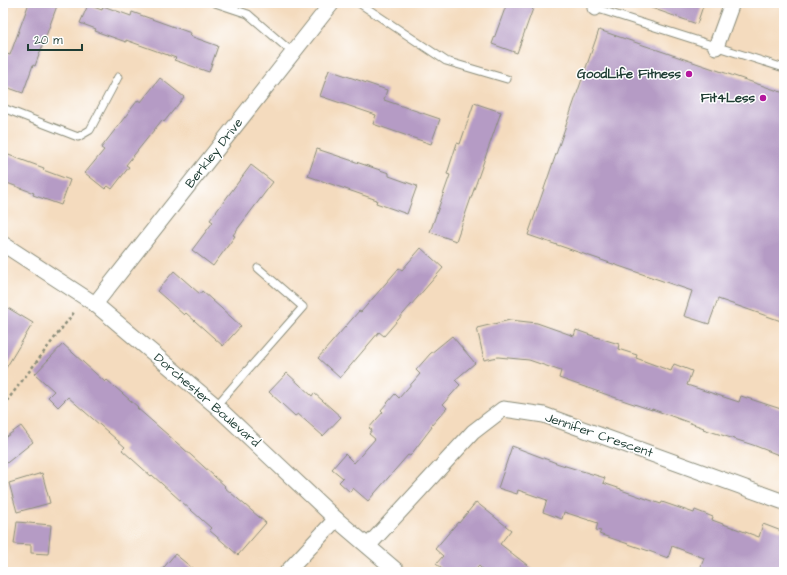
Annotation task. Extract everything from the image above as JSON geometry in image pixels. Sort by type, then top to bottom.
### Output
[{"type":"street","name":"Berkley Drive","points":[[90,301],[293,53],[332,3]]},
{"type":"street","points":[[716,47],[732,3]]},
{"type":"street","name":"Dorchester Boulevard","points":[[3,244],[90,301],[216,406],[336,519],[398,572]]},
{"type":"street","name":"Jennifer Crescent","points":[[368,546],[473,432],[503,409],[544,415],[784,502]]},
{"type":"street","points":[[288,572],[336,519]]},
{"type":"lane","points":[[215,3],[248,14],[293,53]]},
{"type":"lane","points":[[359,3],[446,61],[507,79]]},
{"type":"lane","points":[[596,5],[716,47],[784,68]]},
{"type":"lane","points":[[3,108],[78,137],[90,130],[118,77]]},
{"type":"lane","points":[[216,406],[303,307],[258,268]]},
{"type":"path","points":[[3,406],[90,301]]},
{"type":"building","points":[[29,3],[58,3],[35,66],[33,65],[23,93],[3,86],[3,64],[7,54],[10,55]]},
{"type":"building","points":[[507,3],[535,3],[517,53],[492,44]]},
{"type":"building","points":[[643,3],[704,3],[697,24],[643,5]]},
{"type":"building","points":[[88,5],[102,10],[103,6],[131,16],[132,12],[191,33],[190,36],[218,46],[209,72],[174,60],[176,58],[126,40],[126,42],[95,31],[96,29],[80,23]]},
{"type":"building","points":[[599,30],[784,93],[784,322],[718,299],[709,324],[684,316],[692,291],[528,235]]},
{"type":"building","points":[[329,70],[387,90],[384,100],[440,119],[431,144],[373,124],[376,115],[320,96]]},
{"type":"building","points":[[160,78],[184,97],[164,122],[162,120],[126,165],[129,167],[112,189],[108,186],[105,189],[85,173],[104,150],[101,148],[138,100],[141,102]]},
{"type":"building","points":[[474,103],[501,112],[456,241],[430,232],[450,175],[447,174],[457,143],[460,144]]},
{"type":"building","points":[[317,149],[389,173],[389,176],[417,186],[407,214],[376,203],[377,200],[308,176]]},
{"type":"building","points":[[3,153],[44,168],[43,170],[70,180],[61,205],[33,195],[34,193],[7,183],[8,180],[3,178]]},
{"type":"building","points":[[251,165],[273,182],[233,235],[235,236],[213,266],[192,250],[213,222],[210,220]]},
{"type":"building","points":[[421,248],[443,268],[384,336],[379,332],[340,378],[318,358],[399,268],[402,270]]},
{"type":"building","points":[[174,271],[200,294],[202,291],[241,326],[223,346],[186,313],[184,315],[157,291]]},
{"type":"building","points":[[3,305],[33,323],[3,373]]},
{"type":"building","points":[[510,320],[537,323],[574,336],[576,330],[619,344],[618,349],[637,355],[636,358],[671,371],[674,364],[692,371],[687,385],[739,402],[741,396],[784,410],[784,457],[753,445],[703,429],[704,428],[652,409],[559,378],[561,371],[529,360],[498,357],[484,360],[477,328]]},
{"type":"building","points":[[452,336],[475,363],[455,380],[460,385],[443,404],[447,408],[431,426],[432,427],[410,456],[408,455],[368,501],[353,488],[350,492],[339,482],[343,478],[332,469],[345,454],[354,463],[375,439],[369,434],[372,430],[369,428],[383,412],[381,410],[395,394],[399,398],[420,374],[416,370],[430,354]]},
{"type":"building","points":[[63,344],[105,382],[107,380],[138,407],[137,408],[225,486],[224,487],[266,523],[238,555],[209,530],[211,528],[122,450],[125,447],[68,397],[58,407],[48,397],[54,391],[35,374]]},
{"type":"building","points":[[287,373],[312,396],[314,393],[341,417],[323,436],[298,414],[295,416],[269,392]]},
{"type":"building","points":[[21,426],[33,442],[3,466],[3,439]]},
{"type":"building","points":[[512,446],[559,464],[605,478],[603,483],[621,490],[661,504],[662,502],[694,513],[695,510],[713,517],[712,520],[759,537],[763,524],[784,532],[784,572],[699,572],[704,558],[672,546],[668,558],[599,534],[601,531],[596,530],[598,523],[564,512],[562,519],[543,512],[547,500],[518,490],[517,494],[498,488]]},
{"type":"building","points":[[42,473],[50,503],[17,512],[9,483]]},
{"type":"building","points":[[476,502],[511,530],[500,544],[536,572],[485,572],[479,566],[473,572],[446,572],[436,564],[443,556],[435,549]]},
{"type":"building","points":[[17,522],[51,525],[48,554],[31,553],[31,545],[14,544]]},
{"type":"building","points":[[175,554],[197,572],[160,572]]},
{"type":"place","name":"GoodLife Fitness","points":[[689,74]]},
{"type":"place","name":"Fit4Less","points":[[763,98]]}]
